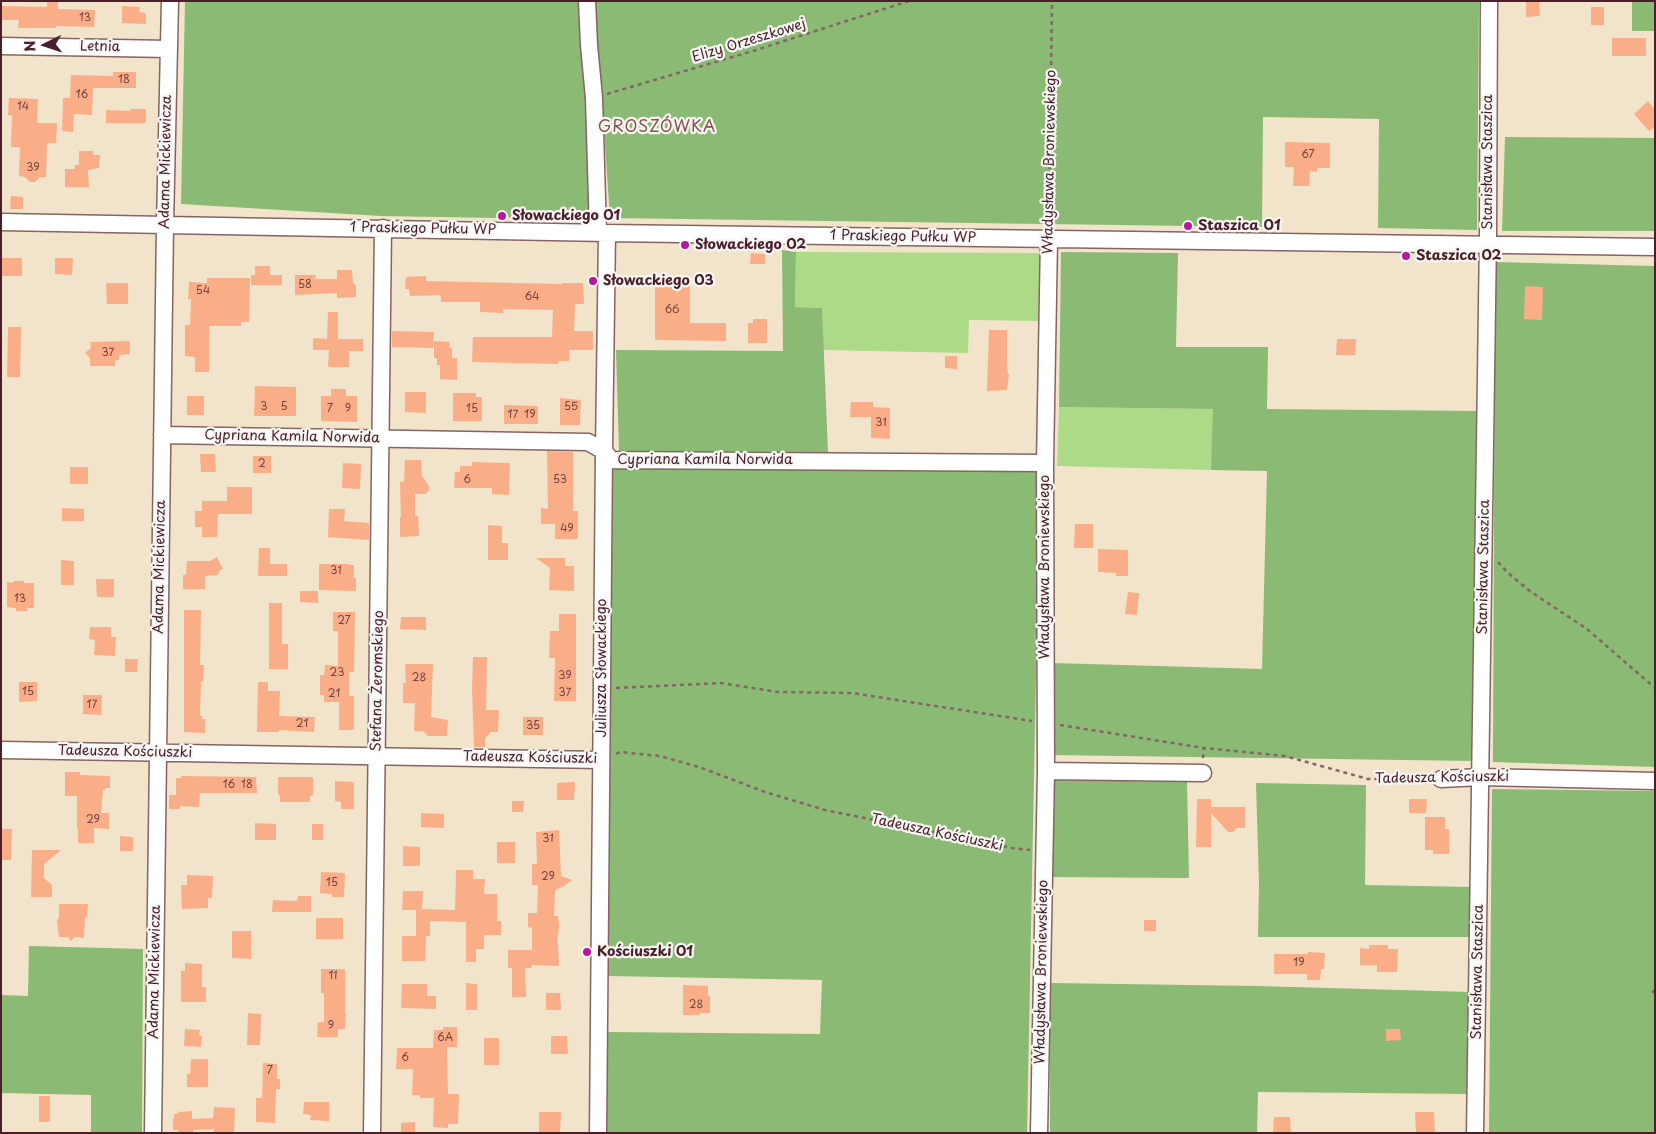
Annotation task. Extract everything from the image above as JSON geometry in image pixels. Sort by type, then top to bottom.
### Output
[{"type":"street","name":"Adama Mickiewicza","points":[[153,1133],[165,225],[170,1]]},
{"type":"street","name":"Juliusza Słowackiego","points":[[587,1],[603,233],[604,451],[598,1133]]},
{"type":"street","name":"Stanisława Staszica","points":[[1475,1133],[1488,245],[1489,1]]},
{"type":"street","name":"Letnia","points":[[1,46],[169,49]]},
{"type":"street","name":"1 Praskiego Pułku WP","points":[[1,222],[603,233],[1655,247]]},
{"type":"street","name":"Stefana Żeromskiego","points":[[372,1133],[383,228]]},
{"type":"street","name":"Władysława Broniewskiego","points":[[1039,1133],[1046,771],[1045,463],[1049,239]]},
{"type":"street","name":"Cypriana Kamila Norwida","points":[[162,435],[588,442],[604,451],[611,460],[1045,463]]},
{"type":"street","name":"Tadeusza Kościuszki","points":[[1,750],[602,760]]},
{"type":"street","points":[[1046,771],[1202,773]]},
{"type":"street","name":"Tadeusza Kościuszki","points":[[1440,779],[1481,777],[1655,780]]},
{"type":"path","name":"Elizy Orzeszkowej","points":[[594,98],[756,50],[909,1]]},
{"type":"path","name":"Władysława Broniewskiego","points":[[1049,239],[1052,1]]},
{"type":"path","points":[[1484,546],[1508,574],[1587,628],[1655,688]]},
{"type":"path","name":"Tadeusza Kościuszki","points":[[602,689],[721,683],[778,692],[852,692],[1204,748],[1285,756],[1368,779],[1408,781],[1440,779]]},
{"type":"path","points":[[1202,773],[1204,748]]},
{"type":"path","name":"Tadeusza Kościuszki","points":[[602,760],[620,752],[660,756],[702,768],[765,792],[824,810],[1012,848],[1044,851]]},
{"type":"green space","points":[[185,1],[581,1],[591,129],[590,218],[509,218],[508,214],[497,214],[497,218],[381,216],[181,204]]},
{"type":"green space","points":[[594,1],[1479,1],[1477,230],[1378,228],[1379,119],[1263,117],[1262,227],[610,218],[603,116],[595,49]]},
{"type":"green space","points":[[1632,1],[1655,1],[1655,31],[1632,31]]},
{"type":"green space","points":[[1505,137],[1655,138],[1655,231],[1502,231]]},
{"type":"green space","points":[[782,250],[796,252],[795,307],[822,308],[828,452],[619,451],[616,350],[783,351]]},
{"type":"green space","points":[[796,252],[1040,253],[1041,321],[969,320],[968,353],[823,350],[822,308],[795,307]]},
{"type":"green space","points":[[1061,252],[1178,253],[1176,347],[1268,347],[1267,409],[1476,411],[1474,761],[1050,755],[1052,663],[1262,669],[1267,471],[1211,470],[1213,409],[1059,407]]},
{"type":"green space","points":[[1495,262],[1655,266],[1655,767],[1493,762]]},
{"type":"green space","points":[[1059,407],[1214,409],[1211,470],[1057,466]]},
{"type":"green space","points":[[612,468],[1040,471],[1027,1133],[606,1133],[607,1032],[820,1034],[822,980],[608,976]]},
{"type":"green space","points":[[1050,780],[1187,782],[1189,878],[1050,877]]},
{"type":"green space","points":[[1256,783],[1366,785],[1365,885],[1473,887],[1472,937],[1258,937],[1259,884]]},
{"type":"green space","points":[[1492,789],[1655,791],[1655,1133],[1489,1133]]},
{"type":"green space","points":[[29,946],[143,949],[142,1133],[91,1133],[91,1095],[1,1093],[1,995],[28,996]]},
{"type":"green space","points":[[1050,983],[1471,992],[1471,1094],[1258,1092],[1257,1133],[1050,1133]]},
{"type":"building","points":[[47,1],[58,1],[58,9],[95,10],[94,27],[18,28],[19,20],[1,20],[1,6],[47,7]]},
{"type":"building","points":[[1526,1],[1539,1],[1540,16],[1526,17]]},
{"type":"building","points":[[122,6],[140,7],[139,12],[146,13],[146,24],[122,23]]},
{"type":"building","points":[[1591,7],[1604,7],[1604,25],[1591,25]]},
{"type":"building","points":[[1612,38],[1646,38],[1646,56],[1612,56]]},
{"type":"building","points":[[113,72],[136,72],[136,88],[93,88],[92,115],[74,114],[73,132],[62,131],[63,98],[70,98],[71,75],[113,76]]},
{"type":"building","points":[[9,98],[38,99],[37,123],[57,123],[56,143],[47,143],[46,177],[40,177],[35,182],[30,182],[25,177],[19,176],[20,147],[11,147],[12,115],[8,115]]},
{"type":"building","points":[[1648,101],[1655,110],[1655,127],[1649,131],[1634,114]]},
{"type":"building","points":[[130,109],[146,109],[146,123],[106,123],[106,110],[130,111]]},
{"type":"building","points":[[1285,142],[1330,143],[1330,168],[1317,168],[1317,172],[1310,171],[1309,186],[1293,186],[1294,167],[1285,167]]},
{"type":"building","points":[[79,151],[93,151],[93,155],[100,155],[99,168],[88,170],[89,187],[65,187],[65,169],[75,169],[75,165],[79,165]]},
{"type":"building","points":[[11,196],[23,197],[23,209],[10,209]]},
{"type":"building","points":[[751,253],[765,254],[765,264],[750,264]]},
{"type":"building","points":[[1,258],[22,258],[22,276],[1,276]]},
{"type":"building","points":[[55,258],[73,258],[72,275],[55,274]]},
{"type":"building","points":[[255,266],[270,266],[270,275],[282,275],[282,285],[251,285],[251,275],[255,275]]},
{"type":"building","points":[[337,270],[352,270],[353,284],[356,285],[356,297],[337,298],[337,293],[295,295],[295,275],[316,275],[315,279],[337,279]]},
{"type":"building","points":[[426,276],[426,281],[583,283],[584,304],[575,304],[574,331],[593,331],[593,350],[569,350],[569,361],[558,361],[558,364],[472,362],[473,337],[552,337],[553,310],[503,309],[503,313],[480,312],[480,302],[441,302],[441,295],[410,296],[409,289],[405,289],[406,277]]},
{"type":"building","points":[[207,278],[250,278],[249,322],[241,322],[241,326],[209,326],[209,372],[195,372],[195,357],[185,356],[185,325],[190,325],[191,299],[188,299],[189,282],[207,283]]},
{"type":"building","points":[[106,283],[128,283],[128,304],[107,304]]},
{"type":"building","points":[[655,283],[690,283],[690,323],[726,323],[726,341],[655,340]]},
{"type":"building","points":[[1525,286],[1543,287],[1542,320],[1524,319]]},
{"type":"building","points":[[328,312],[338,312],[338,339],[363,339],[363,351],[349,351],[349,367],[328,367],[329,350],[313,350],[313,338],[327,339]]},
{"type":"building","points":[[753,319],[767,319],[767,343],[748,343],[748,323],[753,323]]},
{"type":"building","points":[[8,327],[21,327],[20,377],[7,377]]},
{"type":"building","points":[[989,330],[1007,330],[1009,374],[1007,390],[987,391]]},
{"type":"building","points":[[392,331],[434,332],[433,348],[392,347]]},
{"type":"building","points":[[1337,339],[1356,339],[1355,355],[1336,355]]},
{"type":"building","points":[[130,341],[130,354],[119,355],[119,360],[115,360],[115,366],[90,366],[90,358],[85,353],[91,348],[90,342]]},
{"type":"building","points":[[434,341],[450,342],[449,348],[452,348],[452,358],[457,358],[457,380],[440,379],[440,365],[437,365],[437,358],[434,358]]},
{"type":"building","points":[[945,356],[957,356],[957,369],[945,368]]},
{"type":"building","points":[[255,386],[296,387],[296,416],[254,416]]},
{"type":"building","points":[[331,389],[346,389],[346,396],[357,396],[357,422],[321,421],[321,396],[331,396]]},
{"type":"building","points":[[405,392],[426,392],[426,413],[405,412]]},
{"type":"building","points":[[453,393],[476,393],[476,397],[482,397],[482,421],[453,421]]},
{"type":"building","points":[[187,396],[204,396],[204,415],[187,415]]},
{"type":"building","points":[[560,398],[581,400],[580,425],[560,425]]},
{"type":"building","points":[[851,402],[873,402],[873,407],[890,408],[890,439],[871,438],[871,417],[850,417]]},
{"type":"building","points":[[504,405],[538,406],[538,424],[504,424]]},
{"type":"building","points":[[547,451],[573,452],[573,511],[578,511],[578,539],[555,539],[555,524],[541,524],[541,508],[548,509]]},
{"type":"building","points":[[200,454],[215,454],[216,472],[201,472]]},
{"type":"building","points":[[253,456],[271,456],[271,473],[253,473]]},
{"type":"building","points":[[405,460],[421,460],[422,476],[429,486],[426,494],[415,494],[415,516],[418,516],[419,536],[400,537],[400,482],[404,482]]},
{"type":"building","points":[[472,462],[510,463],[509,495],[492,494],[492,488],[454,488],[455,472],[460,472],[460,466],[472,466]]},
{"type":"building","points":[[343,463],[361,464],[360,489],[342,488]]},
{"type":"building","points":[[70,467],[88,467],[88,484],[70,484]]},
{"type":"building","points":[[227,487],[252,487],[252,514],[218,514],[217,537],[202,537],[202,527],[195,527],[195,511],[202,511],[202,501],[227,501]]},
{"type":"building","points":[[62,508],[84,509],[84,521],[62,521]]},
{"type":"building","points":[[329,509],[345,509],[344,521],[369,523],[369,540],[328,537]]},
{"type":"building","points":[[1075,524],[1093,524],[1093,548],[1074,548]]},
{"type":"building","points":[[488,525],[502,526],[502,543],[508,543],[508,560],[488,560]]},
{"type":"building","points":[[259,548],[270,548],[270,564],[287,564],[287,576],[258,576]]},
{"type":"building","points":[[1098,549],[1128,550],[1128,576],[1116,576],[1116,573],[1098,572]]},
{"type":"building","points":[[217,557],[223,569],[219,571],[218,575],[205,576],[205,589],[183,589],[183,575],[186,575],[187,561],[210,561]]},
{"type":"building","points":[[536,558],[565,558],[565,566],[574,566],[574,591],[549,590],[550,568]]},
{"type":"building","points":[[61,560],[74,561],[74,585],[61,585]]},
{"type":"building","points":[[319,564],[354,565],[356,591],[319,590]]},
{"type":"building","points":[[96,579],[114,579],[114,597],[97,597]]},
{"type":"building","points":[[14,581],[34,583],[34,608],[27,608],[27,611],[16,611],[16,608],[7,607],[7,582],[13,583]]},
{"type":"building","points":[[300,591],[318,591],[318,603],[300,602]]},
{"type":"building","points":[[1128,592],[1139,593],[1137,615],[1125,614]]},
{"type":"building","points":[[269,603],[282,603],[282,644],[288,644],[288,669],[269,669]]},
{"type":"building","points":[[184,610],[201,610],[200,665],[204,665],[203,681],[201,681],[200,716],[202,716],[202,719],[205,719],[205,733],[184,732]]},
{"type":"building","points":[[333,612],[355,612],[354,672],[349,672],[349,696],[354,696],[354,730],[339,730],[339,702],[324,702],[324,695],[320,695],[320,675],[324,675],[325,665],[338,666],[338,631],[333,631]]},
{"type":"building","points":[[559,614],[576,614],[576,701],[554,701],[555,658],[549,658],[550,631],[559,631]]},
{"type":"building","points":[[401,617],[426,617],[426,630],[400,629]]},
{"type":"building","points":[[90,627],[111,627],[111,637],[116,637],[115,656],[94,655],[95,640],[89,639]]},
{"type":"building","points":[[473,657],[487,657],[486,710],[499,710],[498,732],[491,732],[485,738],[485,747],[474,747]]},
{"type":"building","points":[[125,659],[138,659],[137,672],[125,672]]},
{"type":"building","points":[[405,664],[433,664],[431,717],[448,720],[447,736],[428,736],[423,731],[414,731],[415,703],[403,703],[403,683],[406,683]]},
{"type":"building","points":[[19,682],[37,682],[37,701],[19,702]]},
{"type":"building","points":[[258,682],[268,682],[268,691],[280,691],[279,716],[315,717],[314,732],[279,730],[279,732],[257,732]]},
{"type":"building","points":[[83,695],[102,695],[101,715],[83,714]]},
{"type":"building","points":[[523,717],[543,717],[543,735],[523,735]]},
{"type":"building","points":[[65,772],[80,772],[80,775],[110,776],[110,788],[103,790],[101,813],[109,813],[109,829],[94,828],[94,843],[78,843],[77,796],[65,796]]},
{"type":"building","points":[[181,776],[256,777],[257,793],[200,793],[199,807],[180,806],[180,809],[169,809],[169,795],[176,795],[176,778],[181,778]]},
{"type":"building","points":[[278,777],[313,777],[313,795],[310,796],[310,802],[280,802]]},
{"type":"building","points":[[335,781],[354,782],[354,809],[341,809],[341,802],[335,801]]},
{"type":"building","points":[[575,782],[574,800],[557,800],[557,783]]},
{"type":"building","points":[[1197,799],[1211,799],[1211,807],[1245,807],[1245,828],[1237,828],[1233,832],[1228,832],[1211,813],[1211,847],[1196,847]]},
{"type":"building","points":[[1409,799],[1427,799],[1426,813],[1409,813]]},
{"type":"building","points":[[512,801],[524,801],[523,812],[512,812]]},
{"type":"building","points":[[421,813],[444,814],[444,828],[421,827]]},
{"type":"building","points":[[1425,817],[1445,817],[1445,829],[1449,829],[1449,854],[1433,854],[1433,850],[1425,850]]},
{"type":"building","points":[[255,823],[276,824],[276,840],[255,840]]},
{"type":"building","points":[[312,824],[323,824],[323,840],[312,840]]},
{"type":"building","points":[[1,829],[12,829],[11,860],[1,860]]},
{"type":"building","points":[[559,830],[561,876],[572,880],[555,890],[554,916],[558,916],[559,926],[557,944],[559,966],[532,965],[531,968],[525,968],[526,997],[512,997],[512,968],[508,968],[508,950],[532,950],[532,928],[528,927],[528,913],[537,913],[538,885],[532,885],[532,864],[537,864],[536,832]]},
{"type":"building","points":[[120,836],[133,837],[133,851],[120,851]]},
{"type":"building","points":[[497,842],[515,842],[515,863],[497,863]]},
{"type":"building","points":[[403,846],[420,847],[420,866],[403,866]]},
{"type":"building","points":[[32,850],[61,850],[44,864],[44,878],[52,885],[52,897],[31,897]]},
{"type":"building","points":[[456,870],[473,870],[473,879],[485,879],[484,894],[497,894],[497,921],[501,921],[501,935],[484,935],[484,949],[476,949],[476,962],[466,962],[466,922],[430,921],[430,936],[426,936],[425,961],[402,961],[402,936],[416,936],[416,910],[402,910],[403,891],[423,891],[422,909],[455,910]]},
{"type":"building","points":[[321,872],[345,873],[344,897],[332,897],[332,894],[320,893]]},
{"type":"building","points":[[187,875],[213,876],[212,898],[208,898],[208,908],[182,909],[181,885],[187,885]]},
{"type":"building","points":[[298,896],[311,896],[311,912],[272,912],[273,900],[297,901]]},
{"type":"building","points":[[59,904],[88,904],[84,938],[75,937],[71,941],[68,937],[59,937],[57,921],[59,917]]},
{"type":"building","points":[[316,918],[343,918],[343,939],[316,939]]},
{"type":"building","points":[[1144,920],[1156,920],[1156,931],[1144,931]]},
{"type":"building","points":[[232,931],[251,931],[251,959],[232,958]]},
{"type":"building","points":[[1369,945],[1388,945],[1388,949],[1398,949],[1397,972],[1377,972],[1377,965],[1360,965],[1360,948],[1369,949]]},
{"type":"building","points":[[1308,952],[1325,953],[1324,969],[1321,969],[1320,980],[1307,980],[1307,974],[1274,974],[1274,954],[1308,954]]},
{"type":"building","points":[[185,963],[202,964],[202,987],[206,987],[206,1002],[181,1002],[181,971],[185,971]]},
{"type":"building","points":[[321,969],[345,969],[345,1029],[338,1029],[338,1037],[317,1037],[318,1022],[324,1022],[324,993],[321,993]]},
{"type":"building","points":[[466,983],[477,984],[477,1010],[466,1010]]},
{"type":"building","points":[[402,984],[427,984],[427,996],[436,996],[436,1009],[401,1008]]},
{"type":"building","points":[[683,985],[708,986],[710,1013],[683,1015]]},
{"type":"building","points":[[546,993],[560,993],[561,1010],[546,1010]]},
{"type":"building","points":[[248,1013],[261,1014],[260,1045],[247,1045]]},
{"type":"building","points":[[443,1027],[457,1027],[457,1047],[447,1047],[448,1094],[459,1094],[458,1124],[448,1124],[448,1128],[433,1127],[434,1098],[420,1098],[420,1095],[412,1095],[413,1069],[396,1069],[397,1048],[433,1048],[434,1030],[443,1030]]},
{"type":"building","points":[[185,1029],[200,1030],[199,1036],[202,1036],[201,1047],[184,1046]]},
{"type":"building","points":[[1386,1029],[1400,1029],[1401,1040],[1386,1041]]},
{"type":"building","points":[[551,1036],[567,1036],[568,1054],[551,1054]]},
{"type":"building","points":[[484,1038],[499,1038],[499,1065],[484,1065]]},
{"type":"building","points":[[191,1059],[208,1059],[208,1087],[187,1087],[187,1074],[190,1074]]},
{"type":"building","points":[[263,1063],[277,1064],[277,1079],[280,1079],[280,1089],[276,1089],[275,1123],[256,1122],[256,1098],[262,1098]]},
{"type":"building","points":[[39,1096],[50,1096],[50,1122],[39,1122]]},
{"type":"building","points":[[304,1102],[329,1102],[329,1121],[310,1120],[311,1115],[303,1114]]},
{"type":"building","points":[[214,1107],[235,1108],[234,1133],[214,1133],[214,1129],[193,1130],[193,1133],[178,1133],[178,1130],[173,1130],[174,1114],[192,1111],[192,1119],[213,1118]]},
{"type":"building","points":[[539,1112],[561,1112],[560,1133],[539,1133]]},
{"type":"building","points":[[1415,1112],[1434,1112],[1435,1133],[1416,1133]]},
{"type":"building","points":[[1274,1117],[1290,1117],[1291,1133],[1273,1133]]},
{"type":"building","points":[[415,1122],[415,1133],[401,1133],[401,1123]]},
{"type":"place","name":"Słowackiego 01","points":[[502,216]]},
{"type":"place","name":"Staszica 01","points":[[1188,226]]},
{"type":"place","name":"Słowackiego 02","points":[[685,245]]},
{"type":"place","name":"Staszica 02","points":[[1406,256]]},
{"type":"place","name":"Słowackiego 03","points":[[593,281]]},
{"type":"place","name":"Kościuszki 01","points":[[587,952]]},
{"type":"district","name":"GROSZÓWKA","points":[[657,128]]}]
